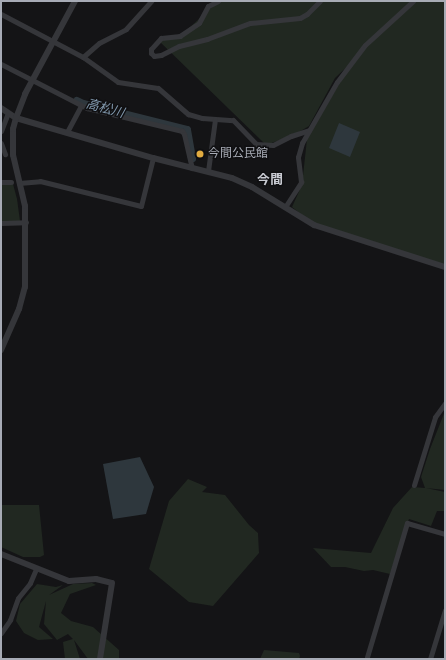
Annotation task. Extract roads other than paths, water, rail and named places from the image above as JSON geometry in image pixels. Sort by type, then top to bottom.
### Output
[{"type":"street","points":[[1,350],[19,309],[25,287],[25,206],[13,155],[16,118],[34,79],[75,1]]},
{"type":"street","points":[[83,57],[99,43],[126,29],[151,1]]},
{"type":"street","points":[[218,1],[208,6],[199,23],[180,36],[161,38],[151,49],[151,53],[154,56],[161,56],[179,46],[206,39],[250,22],[300,18],[307,14],[320,1]]},
{"type":"street","points":[[285,207],[299,187],[298,157],[302,143],[337,82],[353,60],[371,40],[413,1]]},
{"type":"street","points":[[1,14],[83,57],[118,82],[158,88],[188,114],[202,118],[233,120],[238,124],[250,140],[262,146],[273,145],[291,136],[309,130]]},
{"type":"street","points":[[1,64],[34,79],[81,106],[182,131],[192,168]]},
{"type":"street","points":[[67,132],[81,106]]},
{"type":"street","points":[[1,108],[16,118],[242,182],[314,225],[445,267]]},
{"type":"street","points":[[1,131],[8,113]]},
{"type":"street","points":[[208,172],[214,118]]},
{"type":"street","points":[[1,143],[5,154]]},
{"type":"street","points":[[19,183],[40,180],[141,206],[153,158]]},
{"type":"street","points":[[1,182],[12,182]]},
{"type":"street","points":[[1,223],[26,222]]},
{"type":"street","points":[[414,485],[435,417],[445,403]]},
{"type":"street","points":[[368,657],[407,523],[445,534]]},
{"type":"street","points":[[1,554],[69,581],[96,579],[112,583],[100,659]]},
{"type":"street","points":[[1,633],[10,620],[18,598],[30,583],[36,569]]},
{"type":"street","points":[[430,659],[445,610]]},
{"type":"waterway","name":"高松川","points":[[77,101],[83,104],[187,130],[192,159]]},
{"type":"place","name":"今間公民館","points":[[200,154]]},
{"type":"district","name":"今間","points":[[270,180]]}]
